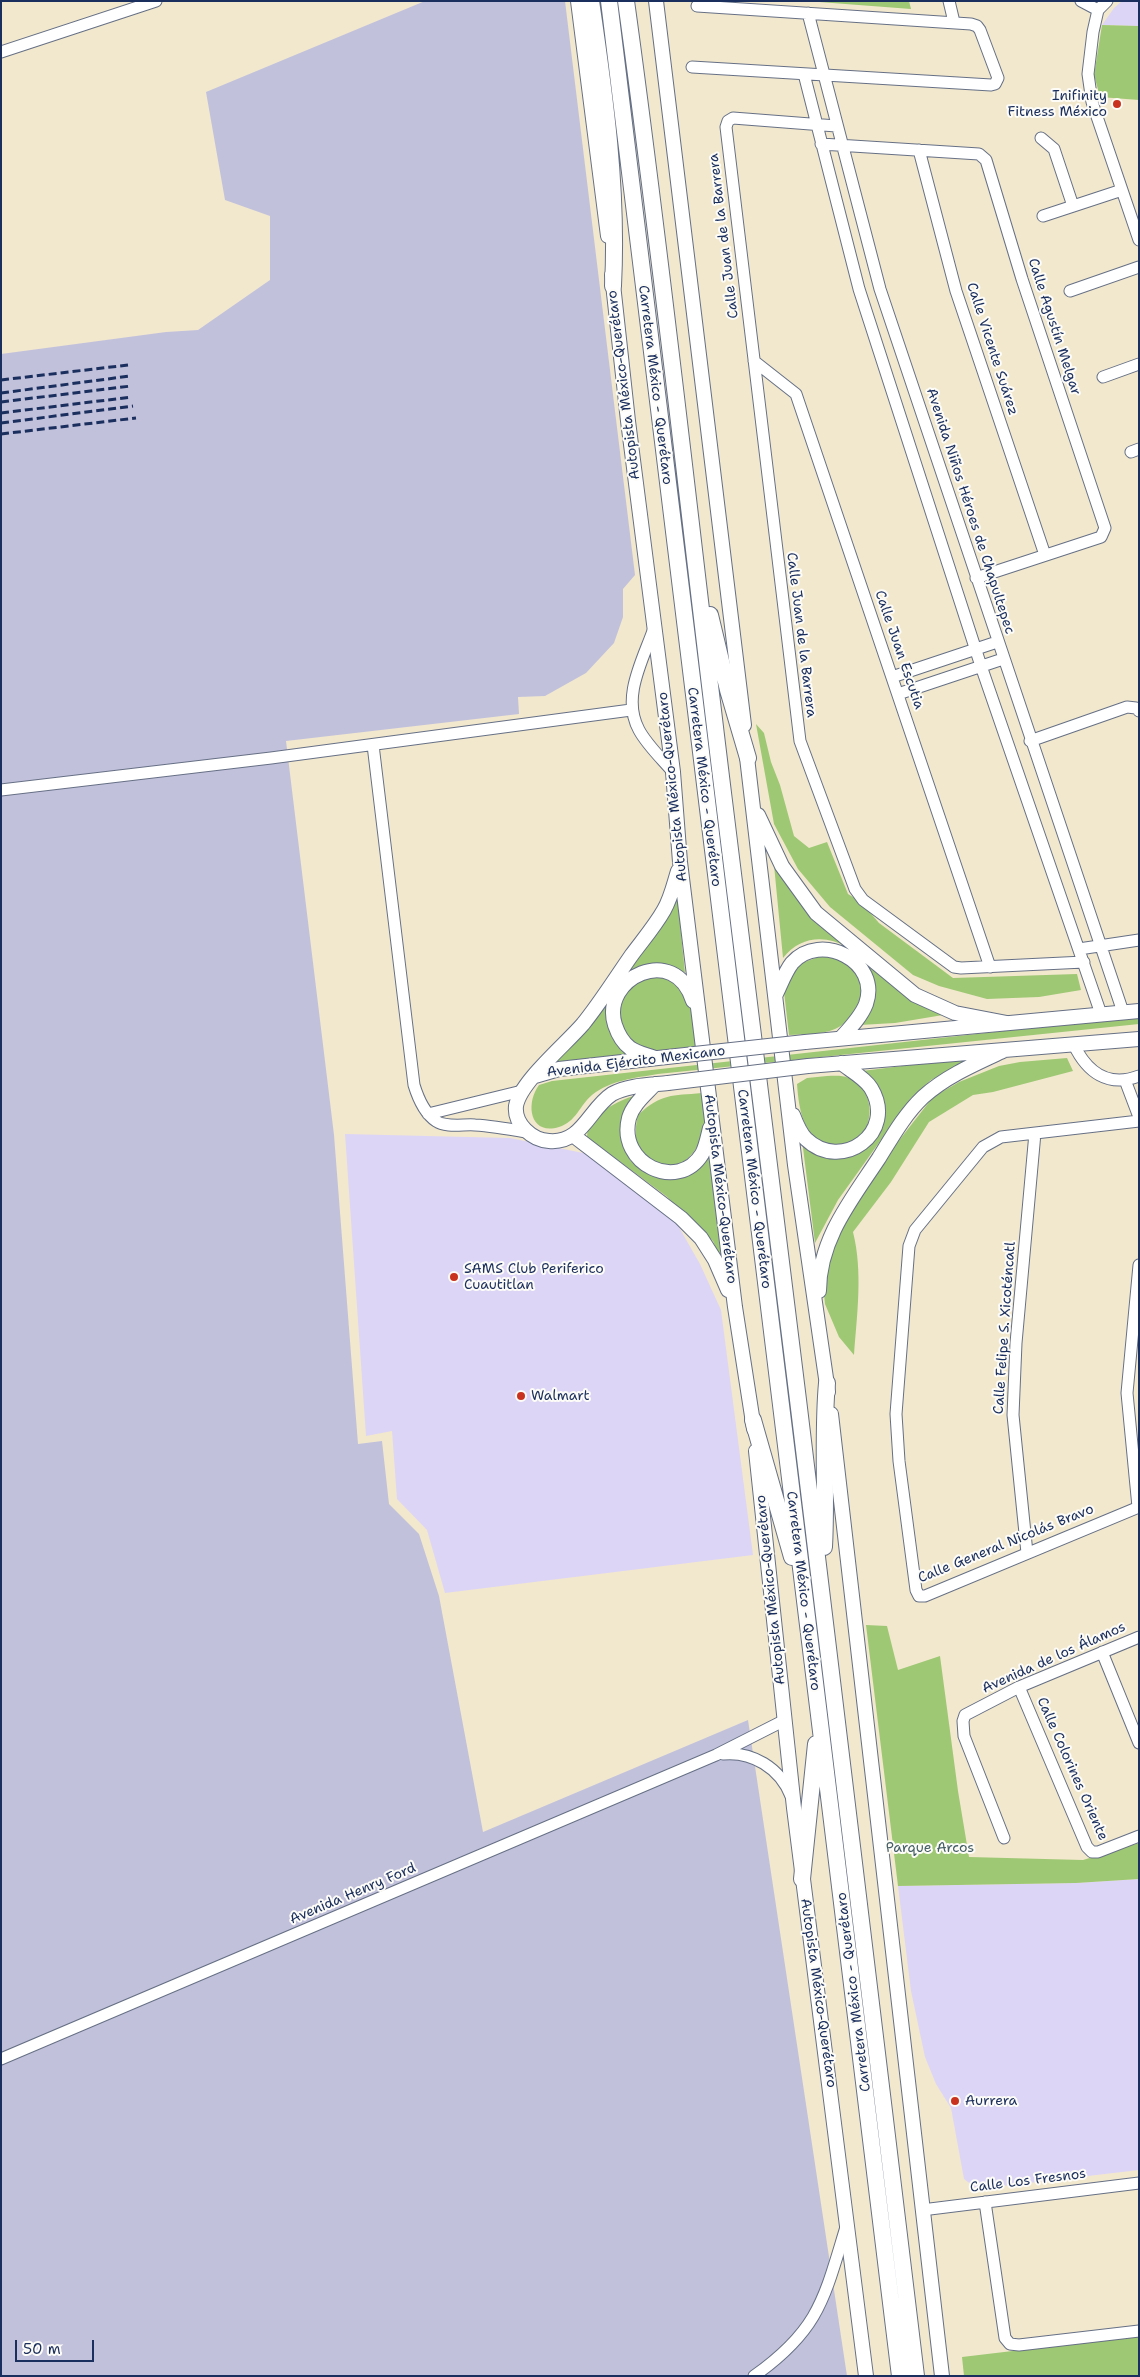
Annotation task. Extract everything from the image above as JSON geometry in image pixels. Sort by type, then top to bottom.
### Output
[{"type":"highway","points":[[591,1],[614,180],[613,286]]},
{"type":"highway","name":"Carretera México - Querétaro","points":[[609,1],[900,2376]]},
{"type":"highway","name":"Carretera México - Querétaro","points":[[626,1],[652,189],[691,532],[916,2376]]},
{"type":"highway","points":[[691,532],[728,690],[748,758]]},
{"type":"highway","points":[[821,1586],[826,1503],[825,1407],[827,1383]]},
{"type":"highway","points":[[753,1420],[788,1548],[803,1591]]},
{"type":"highway","points":[[802,1879],[818,1714]]},
{"type":"main road","name":"Autopista México-Querétaro","points":[[578,1],[628,421],[673,772],[680,862],[712,1122],[735,1307],[753,1420],[802,1879],[848,2220],[866,2376]]},
{"type":"main road","points":[[656,1],[789,1108],[827,1383],[942,2376]]},
{"type":"main road","points":[[753,804],[782,866],[816,913],[915,995],[955,1013],[1007,1023]]},
{"type":"main road","points":[[535,1076],[582,1024],[665,910],[680,862]]},
{"type":"main road","points":[[776,994],[793,962],[814,950],[836,950],[847,955],[862,970],[868,992],[866,1004],[841,1038]]},
{"type":"main road","points":[[655,1058],[630,1048],[619,1036],[613,1012],[615,1002],[624,984],[648,971],[658,970],[676,974],[689,988],[700,1023]]},
{"type":"main road","name":"Avenida Ejército Mexicano","points":[[522,1091],[535,1076],[559,1069],[841,1038],[1139,1011]]},
{"type":"main road","name":"Avenida Ejército Mexicano","points":[[574,1136],[586,1124],[601,1102],[615,1093],[632,1087],[808,1066],[1139,1039]]},
{"type":"main road","points":[[818,1324],[819,1284],[823,1256],[836,1224],[907,1116],[923,1097],[944,1081],[1005,1050]]},
{"type":"main road","points":[[789,1108],[804,1137],[822,1149],[850,1149],[868,1139],[877,1122],[878,1104],[870,1086],[842,1063]]},
{"type":"main road","points":[[661,1083],[636,1104],[629,1118],[628,1138],[635,1155],[641,1163],[650,1168],[665,1171],[679,1170],[692,1164],[702,1154],[712,1122]]},
{"type":"main road","points":[[522,1091],[516,1107],[520,1123],[526,1132],[549,1141],[574,1136],[681,1218],[701,1238],[715,1260],[735,1307]]},
{"type":"street","points":[[1,52],[156,1]]},
{"type":"street","points":[[949,1],[954,22]]},
{"type":"street","points":[[1082,1],[1098,10]]},
{"type":"street","points":[[1106,1],[1098,10],[1088,74],[1092,102],[1139,240]]},
{"type":"street","points":[[692,67],[995,84],[998,78],[977,26],[954,22],[697,6]]},
{"type":"street","name":"Avenida Niños Héroes de Chapultepec","points":[[808,13],[880,289],[1030,741],[1123,1012]]},
{"type":"street","points":[[804,74],[820,144],[859,289],[981,666],[1032,808],[1101,1014]]},
{"type":"street","name":"Calle Juan de la Barrera","points":[[816,125],[733,118],[728,121],[726,127],[800,740],[855,889],[863,900],[946,962],[961,968],[1084,962]]},
{"type":"street","points":[[816,125],[836,126]]},
{"type":"street","points":[[1041,138],[1054,149],[1073,206]]},
{"type":"street","name":"Calle Agustín Melgar","points":[[820,144],[979,154],[986,160],[1022,279],[1105,528],[1101,537],[976,578]]},
{"type":"street","name":"Calle Vicente Suárez","points":[[919,150],[956,291],[1046,555]]},
{"type":"street","points":[[1042,216],[1122,190]]},
{"type":"street","points":[[1070,291],[1139,266]]},
{"type":"street","name":"Calle Juan Escutia","points":[[754,361],[796,394],[990,967]]},
{"type":"street","points":[[1103,376],[1139,364]]},
{"type":"street","points":[[894,396],[913,390]]},
{"type":"street","points":[[900,415],[920,408]]},
{"type":"street","points":[[654,626],[632,692],[631,710],[639,731],[673,772]]},
{"type":"street","points":[[892,677],[997,642]]},
{"type":"street","points":[[898,694],[1003,659]]},
{"type":"street","points":[[1030,741],[1127,707],[1136,708],[1139,711]]},
{"type":"street","points":[[1,790],[373,745],[631,710]]},
{"type":"street","points":[[373,745],[414,1085],[419,1100],[436,1122],[526,1132]]},
{"type":"street","points":[[1032,808],[1051,802]]},
{"type":"street","points":[[1079,949],[1139,940]]},
{"type":"street","points":[[1074,1045],[1080,1058],[1099,1076],[1125,1080],[1139,1076]]},
{"type":"street","points":[[1125,1080],[1139,1117]]},
{"type":"street","points":[[428,1114],[522,1091]]},
{"type":"street","name":"Calle General Nicolás Bravo","points":[[1138,1507],[925,1596],[919,1596],[916,1590],[899,1461],[896,1414],[901,1320],[910,1237],[983,1147],[1001,1137],[1139,1121]]},
{"type":"street","name":"Calle Felipe S. Xicoténcatl","points":[[1027,1553],[1013,1415],[1016,1342],[1035,1134]]},
{"type":"street","points":[[1138,1507],[1128,1393],[1139,1265]]},
{"type":"street","name":"Avenida de los Álamos","points":[[1004,1838],[962,1727],[966,1715],[1019,1687],[1139,1637]]},
{"type":"street","points":[[1102,1652],[1139,1743]]},
{"type":"street","name":"Calle Colorines Oriente","points":[[1019,1687],[1087,1847],[1092,1852],[1098,1852],[1135,1837]]},
{"type":"street","name":"Avenida Henry Ford","points":[[1,2059],[716,1755],[785,1720]]},
{"type":"street","name":"Avenida Henry Ford","points":[[716,1755],[745,1755],[763,1763],[784,1782],[794,1808]]},
{"type":"street","name":"Calle Los Fresnos","points":[[922,2210],[1139,2183]]},
{"type":"street","points":[[985,2202],[1005,2338],[1010,2344],[1019,2345],[1139,2332]]},
{"type":"street","points":[[754,2376],[793,2345],[812,2323],[825,2296],[848,2220]]},
{"type":"shaded area","points":[[425,1],[565,1],[635,575],[623,589],[623,617],[614,643],[586,673],[545,696],[518,697],[519,714],[286,741],[334,1135],[358,1444],[382,1441],[389,1504],[419,1534],[439,1596],[483,1832],[748,1720],[847,2376],[1,2376],[1,354],[166,332],[198,330],[270,280],[270,216],[225,200],[206,92]]},
{"type":"shaded area","points":[[1122,1],[1139,1],[1139,26],[1102,25],[1114,8]]},
{"type":"shaded area","points":[[345,1134],[510,1138],[588,1154],[672,1215],[700,1264],[721,1310],[753,1555],[445,1593],[427,1530],[397,1499],[392,1431],[366,1436]]},
{"type":"shaded area","points":[[1139,1879],[1139,2170],[977,2189],[964,2179],[951,2108],[936,2084],[925,2057],[911,1991],[898,1886],[1076,1883]]},
{"type":"green space","points":[[806,1],[909,1],[911,9]]},
{"type":"green space","points":[[1102,25],[1139,26],[1139,100],[1100,97],[1094,75]]},
{"type":"green space","points":[[756,724],[764,733],[794,836],[809,848],[827,842],[848,894],[861,902],[879,923],[953,978],[1077,974],[1081,990],[1039,997],[987,999],[939,986],[913,975],[830,907],[798,869],[774,824]]},
{"type":"green space","points":[[774,865],[813,917],[884,974],[955,1013],[895,1023],[860,1025],[872,1005],[874,985],[867,967],[854,952],[838,943],[819,939],[800,944],[783,958]]},
{"type":"green space","points":[[677,893],[685,973],[662,965],[644,966],[628,976],[613,993],[616,1041],[627,1054],[550,1066]]},
{"type":"green space","points":[[827,954],[842,957],[852,964],[861,984],[859,1005],[845,1023],[835,1029],[818,1033],[789,1035],[784,992],[796,965]]},
{"type":"green space","points":[[663,976],[688,994],[697,1046],[655,1051],[635,1045],[623,1033],[618,1006],[620,998],[638,979]]},
{"type":"green space","points":[[1139,1016],[1139,1024],[632,1078],[599,1090],[588,1099],[565,1125],[549,1129],[536,1123],[533,1116],[532,1101],[539,1085],[552,1081]]},
{"type":"green space","points":[[975,1057],[931,1080],[911,1098],[838,1200],[815,1243],[802,1140],[821,1155],[835,1159],[855,1154],[868,1147],[876,1139],[882,1129],[885,1118],[883,1096],[878,1086],[862,1071]]},
{"type":"green space","points":[[1067,1058],[1073,1071],[993,1092],[973,1095],[929,1122],[891,1182],[853,1232],[859,1278],[854,1355],[839,1337],[825,1304],[823,1285],[839,1228],[893,1148],[933,1097],[959,1082],[999,1066],[1020,1062]]},
{"type":"green space","points":[[841,1076],[857,1082],[867,1096],[869,1105],[870,1113],[865,1130],[860,1137],[841,1145],[824,1143],[816,1138],[809,1131],[801,1114],[797,1084],[807,1078]]},
{"type":"green space","points":[[702,1093],[705,1124],[700,1141],[690,1157],[683,1162],[667,1166],[657,1163],[646,1156],[636,1138],[638,1115],[661,1099],[674,1095]]},
{"type":"green space","points":[[637,1095],[625,1148],[630,1160],[642,1171],[657,1176],[693,1170],[703,1164],[708,1149],[722,1263],[713,1241],[666,1196],[587,1137],[588,1129],[598,1115],[613,1105]]},
{"type":"green space","name":"Parque Arcos","points":[[866,1625],[887,1626],[898,1670],[940,1656],[969,1857],[1083,1860],[1139,1843],[1139,1879],[1076,1883],[898,1886]]},
{"type":"green space","points":[[1139,2336],[1139,2376],[964,2376],[962,2357]]},
{"type":"railway","points":[[1,380],[128,365]]},
{"type":"railway","points":[[1,393],[130,376]]},
{"type":"railway","points":[[1,402],[131,386]]},
{"type":"railway","points":[[1,413],[132,397]]},
{"type":"railway","points":[[1,423],[133,406]]},
{"type":"railway","points":[[1,434],[136,418]]},
{"type":"place","name":"Inifinity Fitness México","points":[[1117,104]]},
{"type":"place","name":"SAMS Club Periferico Cuautitlan","points":[[454,1277]]},
{"type":"place","name":"Walmart","points":[[521,1396]]},
{"type":"place","name":"Aurrera","points":[[955,2101]]}]
